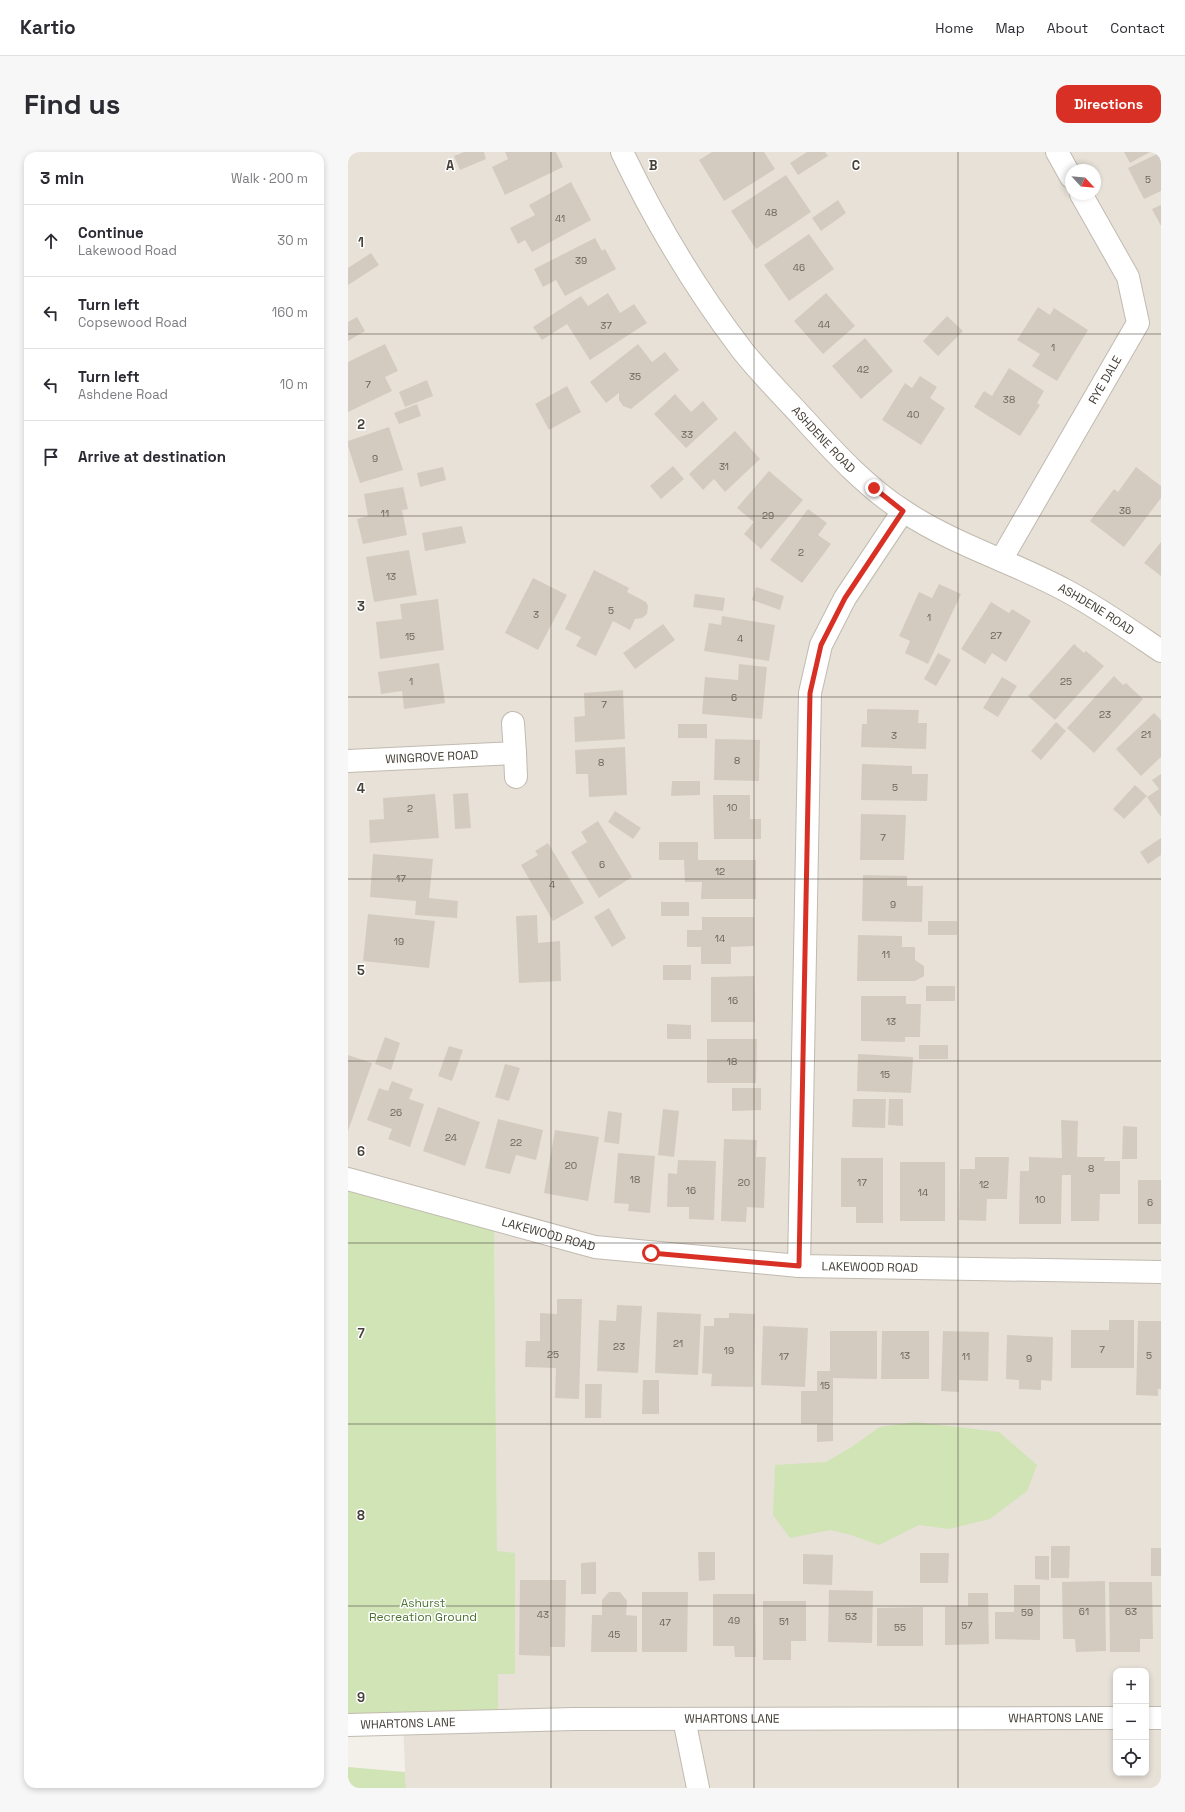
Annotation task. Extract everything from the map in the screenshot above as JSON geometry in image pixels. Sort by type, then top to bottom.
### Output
[{"type":"street","name":"ASHDENE ROAD","points":[[622,152],[639,187],[674,250],[743,351],[830,447],[874,488],[903,511],[929,528],[1064,589],[1092,605],[1161,651]]},
{"type":"street","points":[[1057,152],[1065,166]]},
{"type":"street","name":"RYE DALE","points":[[1001,560],[1138,323],[1128,277],[1084,200]]},
{"type":"street","points":[[799,1266],[810,693],[821,645],[845,598],[903,511]]},
{"type":"street","points":[[513,723],[516,777]]},
{"type":"street","name":"WINGROVE ROAD","points":[[348,761],[515,753]]},
{"type":"street","name":"LAKEWOOD ROAD","points":[[348,1179],[595,1247],[799,1266],[1161,1272]]},
{"type":"street","name":"WHARTONS LANE","points":[[348,1725],[498,1720],[1113,1718]]},
{"type":"street","points":[[1149,1718],[1161,1718]]},
{"type":"street","points":[[684,1719],[698,1788]]},
{"type":"shaded area","points":[[348,152],[1161,152],[1161,1788],[406,1788],[403,1724],[498,1720],[494,1220],[348,1179]]},
{"type":"green space","name":"Ashurst Recreation Ground","points":[[348,1179],[494,1220],[497,1551],[515,1553],[515,1674],[498,1674],[498,1720],[348,1725]]},
{"type":"green space","points":[[915,1422],[999,1432],[1037,1465],[1027,1491],[990,1519],[949,1529],[919,1525],[879,1545],[851,1535],[830,1530],[790,1538],[773,1515],[775,1465],[826,1462],[850,1448],[880,1427]]},
{"type":"green space","points":[[348,1767],[405,1772],[406,1788],[348,1788]]},
{"type":"building","points":[[464,152],[484,152],[486,159],[460,170],[454,156]]},
{"type":"building","points":[[505,152],[556,152],[563,167],[505,195],[492,167],[508,159]]},
{"type":"building","points":[[712,152],[764,152],[775,169],[724,201],[699,160]]},
{"type":"building","points":[[807,152],[825,152],[828,156],[798,175],[790,163]]},
{"type":"building","points":[[1124,152],[1150,152],[1130,163]]},
{"type":"building","points":[[1161,152],[1161,191],[1144,199],[1128,168]]},
{"type":"building","points":[[786,175],[811,212],[756,249],[731,211]]},
{"type":"building","points":[[571,182],[591,220],[532,252],[525,240],[518,244],[510,228],[535,215],[529,205]]},
{"type":"building","points":[[838,200],[846,213],[821,231],[812,218]]},
{"type":"building","points":[[1161,205],[1161,226],[1152,209]]},
{"type":"building","points":[[809,234],[834,269],[789,301],[764,265]]},
{"type":"building","points":[[595,238],[602,251],[605,249],[616,269],[565,296],[556,280],[543,287],[534,269]]},
{"type":"building","points":[[371,253],[379,265],[348,285],[348,268]]},
{"type":"building","points":[[608,293],[620,313],[634,304],[647,323],[590,360],[567,324],[542,340],[533,327],[581,296],[588,306]]},
{"type":"building","points":[[826,293],[855,326],[823,354],[794,321]]},
{"type":"building","points":[[1038,307],[1050,315],[1054,308],[1088,330],[1057,381],[1032,366],[1040,354],[1017,340]]},
{"type":"building","points":[[947,316],[963,331],[938,356],[923,341]]},
{"type":"building","points":[[357,317],[365,331],[348,341],[348,322]]},
{"type":"building","points":[[865,338],[893,371],[861,399],[832,366]]},
{"type":"building","points":[[385,344],[398,371],[385,377],[392,391],[348,412],[348,362]]},
{"type":"building","points":[[638,344],[652,362],[665,352],[679,370],[631,409],[623,406],[619,400],[619,393],[606,403],[590,382]]},
{"type":"building","points":[[1009,368],[1044,391],[1037,403],[1040,405],[1020,436],[974,407],[984,391],[992,396]]},
{"type":"building","points":[[920,376],[937,387],[930,398],[945,408],[921,445],[882,420],[905,383],[912,388]]},
{"type":"building","points":[[427,380],[433,396],[405,407],[399,392]]},
{"type":"building","points":[[567,386],[581,412],[549,430],[535,404]]},
{"type":"building","points":[[675,394],[691,412],[703,401],[718,419],[686,448],[654,414]]},
{"type":"building","points":[[417,404],[421,416],[399,424],[394,413]]},
{"type":"building","points":[[389,427],[403,470],[360,483],[348,446],[348,441]]},
{"type":"building","points":[[735,431],[760,459],[725,492],[714,479],[703,490],[689,474]]},
{"type":"building","points":[[673,466],[684,479],[661,499],[650,486]]},
{"type":"building","points":[[443,467],[446,480],[420,487],[417,473]]},
{"type":"building","points":[[1136,467],[1161,486],[1161,498],[1124,547],[1090,521],[1114,489],[1118,492]]},
{"type":"building","points":[[769,471],[803,500],[761,549],[744,534],[754,522],[737,508]]},
{"type":"building","points":[[403,487],[408,509],[402,510],[407,535],[363,544],[357,519],[368,516],[364,494]]},
{"type":"building","points":[[808,509],[827,523],[818,535],[831,544],[802,583],[770,560]]},
{"type":"building","points":[[462,526],[466,543],[425,551],[422,533]]},
{"type":"building","points":[[1161,542],[1161,576],[1144,563]]},
{"type":"building","points":[[409,550],[417,595],[374,602],[366,557]]},
{"type":"building","points":[[594,570],[629,588],[627,592],[646,602],[648,606],[647,614],[642,618],[635,619],[630,630],[613,621],[596,656],[576,646],[581,637],[565,629]]},
{"type":"building","points":[[533,578],[567,595],[538,650],[505,633]]},
{"type":"building","points":[[939,584],[961,594],[928,664],[905,653],[910,641],[899,636],[919,592],[932,598]]},
{"type":"building","points":[[756,587],[784,596],[780,610],[752,600]]},
{"type":"building","points":[[695,594],[725,598],[723,611],[693,607]]},
{"type":"building","points":[[438,599],[444,650],[380,659],[376,622],[402,619],[400,604]]},
{"type":"building","points":[[991,602],[1009,613],[1012,609],[1031,621],[1006,662],[992,653],[985,664],[961,649]]},
{"type":"building","points":[[722,616],[775,625],[769,661],[704,651],[709,623],[721,625]]},
{"type":"building","points":[[663,624],[675,640],[635,669],[623,653]]},
{"type":"building","points":[[1074,644],[1084,653],[1086,651],[1104,666],[1055,720],[1028,696]]},
{"type":"building","points":[[938,653],[951,660],[936,686],[924,679]]},
{"type":"building","points":[[439,663],[445,703],[404,709],[402,691],[381,694],[378,672]]},
{"type":"building","points":[[739,664],[767,667],[762,719],[702,714],[705,677],[738,680]]},
{"type":"building","points":[[1114,676],[1123,685],[1126,683],[1143,699],[1094,753],[1067,728]]},
{"type":"building","points":[[1002,677],[1017,686],[998,717],[983,708]]},
{"type":"building","points":[[623,690],[625,739],[575,742],[574,717],[585,716],[584,693]]},
{"type":"building","points":[[867,709],[919,710],[918,723],[927,723],[926,749],[861,747],[862,724],[867,724]]},
{"type":"building","points":[[1154,713],[1161,720],[1161,757],[1141,776],[1116,749]]},
{"type":"building","points":[[1056,722],[1066,731],[1041,760],[1031,751]]},
{"type":"building","points":[[678,724],[707,724],[707,738],[678,738]]},
{"type":"building","points":[[715,739],[760,740],[759,781],[714,780]]},
{"type":"building","points":[[625,747],[627,795],[589,797],[588,774],[576,774],[575,750]]},
{"type":"building","points":[[862,764],[912,766],[912,774],[928,774],[927,801],[861,800]]},
{"type":"building","points":[[1161,774],[1161,817],[1147,797],[1159,789],[1152,780]]},
{"type":"building","points":[[672,781],[700,781],[700,795],[671,796]]},
{"type":"building","points":[[1135,785],[1147,796],[1124,819],[1113,809]]},
{"type":"building","points":[[468,793],[471,828],[455,829],[453,794]]},
{"type":"building","points":[[435,794],[439,838],[370,843],[369,820],[384,819],[383,798]]},
{"type":"building","points":[[713,795],[750,795],[750,819],[761,819],[761,839],[714,839]]},
{"type":"building","points":[[615,811],[641,828],[633,839],[608,822]]},
{"type":"building","points":[[861,814],[906,815],[904,860],[860,860]]},
{"type":"building","points":[[598,821],[632,877],[599,898],[571,852],[587,842],[581,832]]},
{"type":"building","points":[[1161,838],[1161,855],[1148,864],[1140,852]]},
{"type":"building","points":[[659,842],[698,842],[698,860],[756,860],[756,899],[701,899],[702,882],[685,882],[684,860],[659,860]]},
{"type":"building","points":[[548,843],[584,903],[553,921],[521,865],[538,855],[535,851]]},
{"type":"building","points":[[373,854],[433,859],[429,898],[458,901],[457,918],[415,915],[416,901],[370,897]]},
{"type":"building","points":[[863,875],[907,876],[907,886],[923,886],[922,922],[862,921]]},
{"type":"building","points":[[661,902],[689,902],[689,916],[661,916]]},
{"type":"building","points":[[609,908],[626,938],[612,947],[594,917]]},
{"type":"building","points":[[368,914],[435,921],[429,968],[363,961]]},
{"type":"building","points":[[537,915],[538,943],[560,941],[561,981],[519,983],[516,916]]},
{"type":"building","points":[[702,917],[754,917],[754,946],[731,947],[731,964],[701,964],[701,947],[687,947],[687,930],[702,930]]},
{"type":"building","points":[[928,921],[957,921],[957,935],[928,935]]},
{"type":"building","points":[[858,935],[902,936],[902,947],[915,947],[915,960],[924,966],[924,976],[915,981],[857,981]]},
{"type":"building","points":[[663,965],[691,965],[691,980],[663,980]]},
{"type":"building","points":[[754,976],[755,1022],[711,1022],[711,977]]},
{"type":"building","points":[[926,986],[955,986],[955,1001],[926,1001]]},
{"type":"building","points":[[861,996],[906,996],[906,1004],[921,1004],[920,1037],[905,1037],[905,1042],[861,1041]]},
{"type":"building","points":[[667,1024],[691,1025],[691,1039],[667,1039]]},
{"type":"building","points":[[385,1037],[400,1043],[391,1070],[375,1064]]},
{"type":"building","points":[[707,1039],[757,1039],[756,1083],[707,1083]]},
{"type":"building","points":[[919,1045],[948,1045],[948,1059],[919,1059]]},
{"type":"building","points":[[449,1046],[463,1050],[452,1081],[438,1076]]},
{"type":"building","points":[[858,1054],[913,1057],[911,1093],[857,1091]]},
{"type":"building","points":[[348,1055],[372,1063],[348,1131]]},
{"type":"building","points":[[505,1064],[520,1068],[509,1101],[495,1097]]},
{"type":"building","points":[[392,1081],[413,1089],[409,1099],[424,1104],[410,1147],[388,1139],[392,1129],[367,1120],[379,1088],[388,1091]]},
{"type":"building","points":[[732,1088],[761,1088],[761,1110],[732,1111]]},
{"type":"building","points":[[853,1099],[886,1099],[885,1128],[852,1127]]},
{"type":"building","points":[[889,1099],[903,1099],[903,1126],[888,1125]]},
{"type":"building","points":[[438,1107],[480,1122],[465,1166],[423,1151]]},
{"type":"building","points":[[663,1109],[679,1111],[674,1157],[658,1155]]},
{"type":"building","points":[[608,1111],[622,1113],[619,1144],[604,1142]]},
{"type":"building","points":[[498,1119],[543,1130],[536,1160],[516,1155],[510,1174],[485,1168]]},
{"type":"building","points":[[1061,1120],[1078,1121],[1077,1157],[1105,1157],[1104,1161],[1120,1161],[1120,1194],[1100,1194],[1099,1221],[1071,1221],[1071,1175],[1062,1175],[1061,1224],[1019,1224],[1020,1171],[1029,1171],[1029,1157],[1062,1158]]},
{"type":"building","points":[[1123,1126],[1137,1127],[1137,1159],[1122,1159]]},
{"type":"building","points":[[555,1130],[599,1137],[588,1201],[544,1193]]},
{"type":"building","points":[[724,1139],[757,1140],[756,1157],[766,1157],[764,1208],[747,1207],[746,1222],[721,1221]]},
{"type":"building","points":[[618,1153],[655,1156],[650,1213],[628,1211],[629,1204],[614,1203]]},
{"type":"building","points":[[975,1157],[1009,1157],[1007,1199],[987,1199],[986,1221],[959,1220],[960,1169],[975,1169]]},
{"type":"building","points":[[841,1158],[883,1158],[883,1223],[856,1223],[856,1207],[841,1207]]},
{"type":"building","points":[[678,1160],[716,1161],[714,1220],[689,1219],[689,1207],[667,1207],[668,1173],[677,1174]]},
{"type":"building","points":[[900,1162],[945,1162],[945,1221],[900,1221]]},
{"type":"building","points":[[1138,1180],[1161,1180],[1161,1224],[1138,1224]]},
{"type":"building","points":[[557,1299],[582,1299],[579,1399],[555,1398],[556,1368],[525,1367],[526,1341],[540,1341],[540,1313],[557,1314]]},
{"type":"building","points":[[617,1305],[642,1306],[638,1373],[597,1371],[599,1320],[616,1321]]},
{"type":"building","points":[[657,1312],[701,1314],[698,1375],[655,1373]]},
{"type":"building","points":[[729,1313],[755,1314],[753,1387],[711,1386],[712,1374],[702,1373],[704,1326],[714,1326],[714,1318],[729,1318]]},
{"type":"building","points":[[1109,1320],[1134,1320],[1134,1368],[1071,1368],[1071,1330],[1109,1330]]},
{"type":"building","points":[[1138,1321],[1161,1321],[1161,1389],[1158,1389],[1158,1396],[1136,1395]]},
{"type":"building","points":[[763,1326],[808,1328],[805,1387],[761,1385]]},
{"type":"building","points":[[830,1331],[877,1331],[877,1379],[833,1378],[833,1441],[817,1442],[817,1424],[801,1424],[801,1391],[817,1391],[817,1371],[830,1371]]},
{"type":"building","points":[[882,1331],[929,1331],[929,1379],[881,1379]]},
{"type":"building","points":[[943,1331],[989,1332],[988,1381],[959,1380],[959,1392],[941,1391]]},
{"type":"building","points":[[1007,1335],[1053,1337],[1052,1381],[1041,1380],[1041,1390],[1019,1389],[1019,1380],[1006,1379]]},
{"type":"building","points":[[643,1380],[659,1380],[659,1414],[642,1414]]},
{"type":"building","points":[[585,1384],[602,1384],[601,1418],[585,1418]]},
{"type":"building","points":[[1051,1546],[1070,1546],[1069,1578],[1051,1578]]},
{"type":"building","points":[[1151,1548],[1161,1548],[1161,1576],[1151,1576]]},
{"type":"building","points":[[698,1552],[715,1552],[715,1580],[699,1581]]},
{"type":"building","points":[[920,1553],[949,1553],[948,1583],[920,1583]]},
{"type":"building","points":[[803,1554],[833,1555],[832,1585],[803,1584]]},
{"type":"building","points":[[1035,1556],[1049,1556],[1049,1580],[1035,1579]]},
{"type":"building","points":[[596,1562],[596,1594],[581,1594],[581,1563]]},
{"type":"building","points":[[520,1580],[566,1580],[565,1647],[550,1647],[550,1656],[519,1655]]},
{"type":"building","points":[[1105,1581],[1106,1651],[1076,1652],[1075,1639],[1063,1639],[1062,1582]]},
{"type":"building","points":[[1109,1582],[1152,1582],[1153,1639],[1140,1639],[1140,1652],[1110,1652]]},
{"type":"building","points":[[1014,1585],[1040,1585],[1040,1640],[995,1639],[995,1612],[1014,1612]]},
{"type":"building","points":[[829,1590],[873,1591],[872,1643],[828,1642]]},
{"type":"building","points":[[609,1592],[620,1592],[627,1601],[626,1615],[637,1616],[637,1652],[591,1652],[592,1615],[602,1615],[602,1600]]},
{"type":"building","points":[[642,1592],[688,1592],[687,1652],[642,1652]]},
{"type":"building","points":[[968,1593],[988,1593],[989,1644],[945,1645],[945,1607],[968,1606]]},
{"type":"building","points":[[713,1594],[755,1594],[756,1657],[735,1657],[734,1646],[713,1646]]},
{"type":"building","points":[[763,1601],[806,1601],[806,1641],[791,1641],[791,1660],[763,1660]]},
{"type":"building","points":[[923,1607],[923,1646],[877,1646],[877,1608]]},
{"type":"route","points":[[651,1253],[799,1266],[810,693],[821,645],[845,598],[903,511],[874,488]]}]
